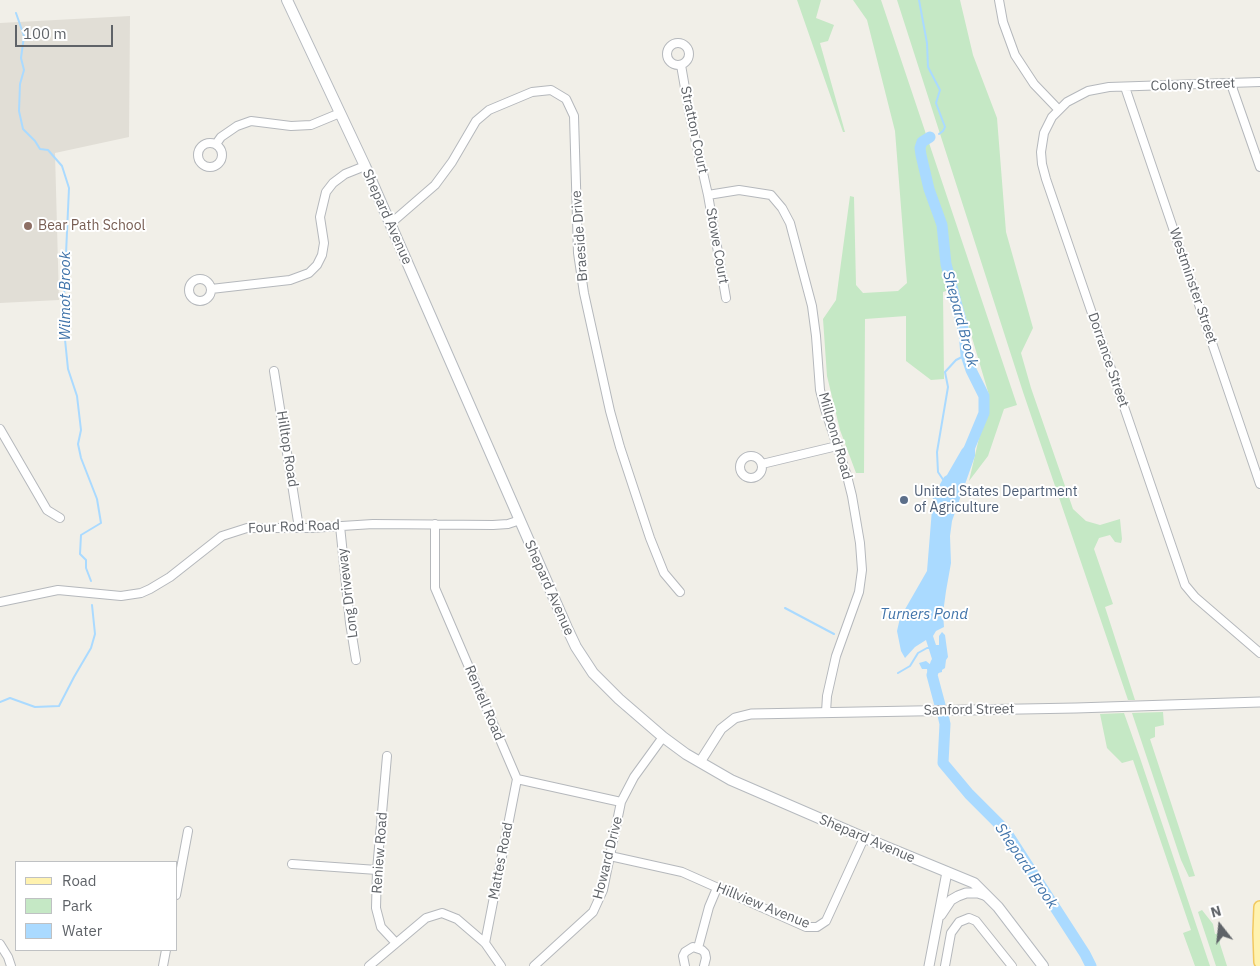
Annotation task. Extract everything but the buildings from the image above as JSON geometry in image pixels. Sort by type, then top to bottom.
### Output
[{"type":"main road","name":"Shepard Avenue","points":[[287,0],[390,224],[567,628],[593,673],[663,736],[700,762],[731,780],[974,883],[989,896],[1043,966]]},
{"type":"main road","points":[[1260,907],[1260,962]]},
{"type":"street","points":[[999,0],[1015,55],[1034,84],[1058,110]]},
{"type":"street","name":"Stratton Court","points":[[681,65],[689,111],[708,195]]},
{"type":"street","name":"Colony Street","points":[[1125,87],[1260,82]]},
{"type":"street","points":[[1231,84],[1260,167]]},
{"type":"street","name":"Dorrance Street","points":[[1125,87],[1109,87],[1088,91],[1067,102],[1058,110],[1044,133],[1041,152],[1043,171],[1185,585],[1195,597],[1260,653]]},
{"type":"street","name":"Westminster Street","points":[[1125,87],[1260,484]]},
{"type":"street","name":"Braeside Drive","points":[[390,224],[435,185],[452,162],[476,120],[489,110],[532,92],[551,90],[566,99],[574,116],[578,253],[584,293],[610,411],[650,538],[664,573],[680,592]]},
{"type":"street","points":[[216,144],[221,137],[237,126],[251,121],[291,126],[311,125],[340,113]]},
{"type":"street","points":[[211,289],[290,280],[301,278],[309,273],[317,265],[322,255],[324,243],[320,217],[326,192],[345,174],[364,166]]},
{"type":"street","name":"Millpond Road","points":[[708,195],[740,190],[771,195],[782,208],[790,223],[812,306],[820,390],[824,410],[852,496],[860,543],[862,570],[858,592],[836,656],[827,696],[826,712]]},
{"type":"street","name":"Stowe Court","points":[[708,195],[726,298]]},
{"type":"street","name":"Hilltop Road","points":[[274,371],[299,528]]},
{"type":"street","points":[[0,431],[47,510],[60,518]]},
{"type":"street","points":[[762,464],[837,446]]},
{"type":"street","name":"Four Rod Road","points":[[0,602],[58,590],[120,596],[141,593],[165,581],[211,544],[231,532],[247,528],[299,528],[373,524],[508,524],[520,520]]},
{"type":"street","name":"Rentell Road","points":[[434,524],[435,588],[517,779]]},
{"type":"street","name":"Long Driveway","points":[[340,526],[350,623],[356,660]]},
{"type":"street","name":"Sanford Street","points":[[700,762],[721,729],[735,718],[751,714],[1260,702]]},
{"type":"street","name":"Howard Drive","points":[[534,966],[593,912],[603,890],[622,802],[634,777],[663,736]]},
{"type":"street","name":"Reniew Road","points":[[387,756],[377,870],[376,908],[381,927],[396,943]]},
{"type":"street","points":[[517,779],[622,802]]},
{"type":"street","name":"Mattes Road","points":[[485,943],[517,779]]},
{"type":"street","points":[[178,884],[188,831]]},
{"type":"street","name":"Hillview Avenue","points":[[610,856],[682,872],[806,926],[817,927],[826,921],[864,838]]},
{"type":"street","points":[[292,864],[377,870]]},
{"type":"street","points":[[929,966],[947,872]]},
{"type":"street","points":[[698,948],[708,907],[717,888]]},
{"type":"street","points":[[937,925],[944,909],[954,898],[966,893],[978,893],[989,896]]},
{"type":"street","points":[[369,966],[426,918],[442,913],[457,919],[485,943],[501,966]]},
{"type":"street","points":[[945,966],[951,933],[959,922],[969,918],[976,921],[1012,966]]},
{"type":"street","points":[[0,944],[11,966]]},
{"type":"street","points":[[685,966],[682,961],[685,952],[688,949],[698,948],[705,953],[704,966]]},
{"type":"street","points":[[163,966],[166,951]]},
{"type":"shaded area","name":"Bear Path School","points":[[130,16],[129,137],[55,153],[59,300],[0,303],[0,23]]},
{"type":"green space","points":[[797,0],[821,0],[816,18],[834,25],[828,41],[820,43],[845,132],[843,132]]},
{"type":"green space","points":[[853,0],[881,0],[1017,405],[1004,409],[988,456],[969,481],[989,395],[957,287],[943,292],[944,379],[931,380],[906,361],[906,316],[865,319],[864,473],[856,473],[840,430],[827,376],[823,319],[836,300],[850,196],[854,197],[856,285],[863,293],[898,291],[907,283],[895,131],[867,20]]},
{"type":"green space","points":[[897,0],[960,0],[973,55],[997,118],[1006,232],[1033,328],[1021,353],[1031,388],[1073,509],[1086,521],[1100,525],[1120,519],[1121,543],[1115,542],[1110,535],[1099,538],[1094,549],[1113,604],[1105,607],[1135,700],[1128,700],[1023,392]]},
{"type":"green space","points":[[1163,712],[1164,725],[1155,727],[1155,737],[1150,739],[1195,876],[1189,877],[1181,860],[1132,713]]},
{"type":"green space","points":[[1124,713],[1210,966],[1195,966],[1183,933],[1191,930],[1133,760],[1122,763],[1107,748],[1100,714]]},
{"type":"green space","points":[[1202,910],[1213,924],[1215,934],[1220,933],[1220,944],[1227,966],[1216,966],[1198,912]]},
{"type":"water","name":"Turners Pond","points":[[975,436],[975,456],[952,521],[950,536],[951,563],[943,613],[944,627],[936,631],[933,636],[936,645],[939,645],[939,636],[942,632],[945,635],[948,657],[942,672],[928,676],[927,669],[922,669],[919,663],[926,661],[931,665],[932,663],[926,640],[915,647],[905,658],[901,651],[897,631],[900,618],[927,571],[933,497],[962,449]]},
{"type":"waterway","name":"Shepard Brook","points":[[919,0],[927,43],[928,67],[940,90],[936,103],[945,127],[939,134]]},
{"type":"waterway","name":"Wilmot Brook","points":[[16,13],[24,36],[21,58],[24,70],[20,84],[19,111],[23,129],[40,149],[48,150],[62,166],[69,188],[63,320],[68,369],[77,396],[81,430],[78,444],[81,458],[97,499],[101,523],[81,535],[80,554],[86,560],[86,568],[91,581]]},
{"type":"waterway","name":"Shepard Brook","points":[[930,137],[922,142],[920,148],[921,155],[929,189],[942,225],[946,264],[964,332],[966,355],[984,396],[984,413],[969,449]]},
{"type":"waterway","points":[[944,481],[938,472],[937,452],[948,387],[945,372],[956,360],[966,355]]},
{"type":"waterway","name":"Wilmot Brook","points":[[0,702],[10,698],[35,707],[59,706],[91,648],[95,634],[92,605]]},
{"type":"waterway","points":[[785,608],[834,634]]},
{"type":"waterway","points":[[898,673],[910,666],[918,653],[931,648]]},
{"type":"waterway","name":"Shepard Brook","points":[[936,663],[932,675],[940,705]]},
{"type":"waterway","name":"Shepard Brook","points":[[943,715],[945,724],[943,763],[969,794],[1005,830],[1091,966]]},
{"type":"place","name":"Bear Path School","points":[[28,226]]},
{"type":"place","name":"United States Department of Agriculture","points":[[904,500]]}]
